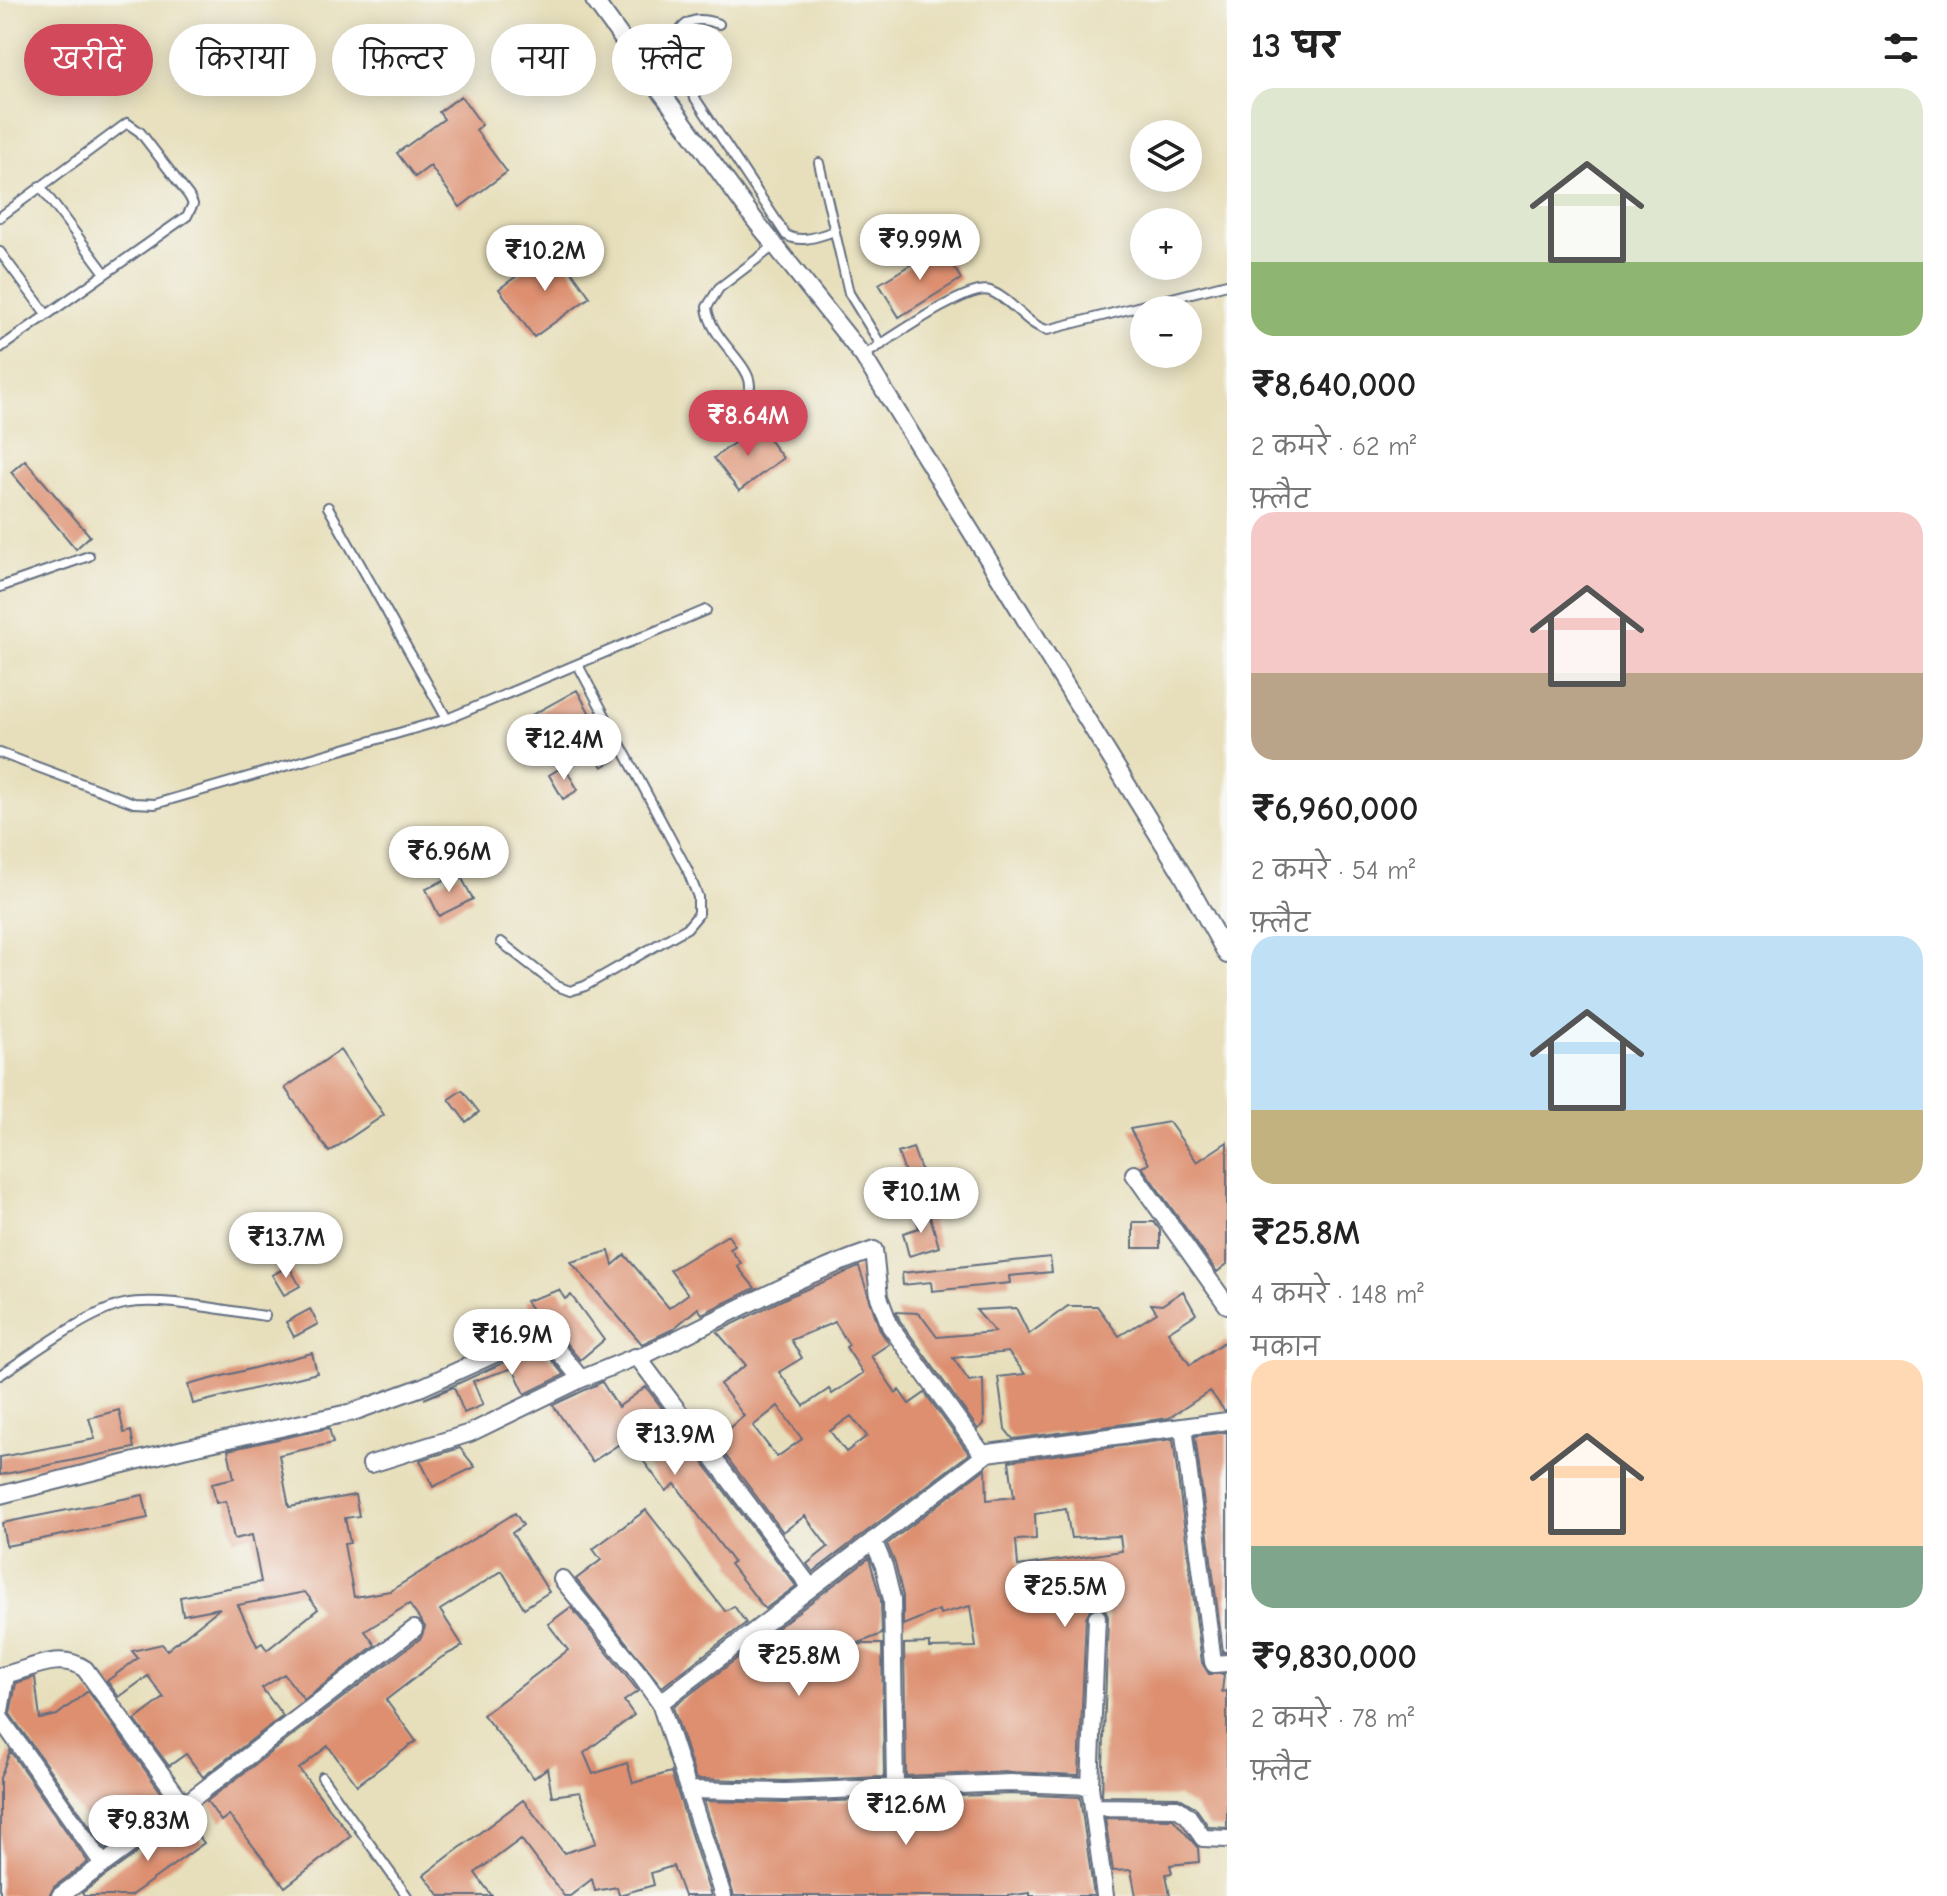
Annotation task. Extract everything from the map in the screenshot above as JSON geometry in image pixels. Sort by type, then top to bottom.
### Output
[{"type":"street","points":[[594,0],[774,246],[863,356],[1181,872],[1227,955]]},
{"type":"street","points":[[1134,1174],[1227,1305]]},
{"type":"street","points":[[371,1464],[470,1433],[581,1379],[638,1358],[827,1266],[874,1250],[879,1297],[890,1326],[984,1456]]},
{"type":"street","points":[[0,1495],[183,1449],[353,1412],[422,1387],[539,1334],[546,1336],[581,1379]]},
{"type":"street","points":[[638,1358],[811,1588]]},
{"type":"street","points":[[660,1703],[984,1456],[995,1451],[1227,1421]]},
{"type":"street","points":[[1183,1427],[1213,1662],[1215,1665],[1227,1663]]},
{"type":"street","points":[[873,1540],[884,1566],[892,1599],[895,1787]]},
{"type":"street","points":[[562,1579],[660,1703],[723,1896]]},
{"type":"street","points":[[1097,1617],[1090,1786],[1105,1896]]},
{"type":"street","points":[[60,1896],[414,1629]]},
{"type":"street","points":[[0,1711],[3,1676],[65,1660],[85,1669],[184,1805]]},
{"type":"street","points":[[0,1718],[103,1864]]},
{"type":"street","points":[[688,1790],[785,1792],[1010,1783],[1090,1786]]},
{"type":"street","points":[[1093,1807],[1177,1808],[1188,1816],[1203,1838],[1227,1839]]},
{"type":"lane","points":[[689,24],[700,20],[719,24]]},
{"type":"lane","points":[[694,96],[786,235],[793,239],[809,239],[835,231]]},
{"type":"lane","points":[[0,217],[127,123],[140,132],[193,204],[187,216],[0,348]]},
{"type":"lane","points":[[819,163],[853,303],[881,345]]},
{"type":"lane","points":[[40,186],[105,273]]},
{"type":"lane","points":[[708,419],[733,410],[745,399],[749,388],[746,372],[711,323],[707,307],[719,288],[774,246]]},
{"type":"lane","points":[[0,252],[47,315]]},
{"type":"lane","points":[[863,356],[960,296],[981,289],[999,295],[1047,330],[1227,284]]},
{"type":"lane","points":[[328,507],[447,719]]},
{"type":"lane","points":[[0,587],[89,556]]},
{"type":"lane","points":[[0,753],[134,803],[155,804],[447,719],[706,610]]},
{"type":"lane","points":[[501,942],[557,986],[570,991],[585,986],[687,928],[698,915],[698,897],[687,869],[578,665]]},
{"type":"lane","points":[[0,1375],[98,1314],[125,1304],[162,1303],[265,1316]]},
{"type":"lane","points":[[322,1777],[407,1896]]},
{"type":"building","points":[[461,96],[482,125],[476,130],[507,172],[460,207],[430,166],[415,177],[397,153],[444,119],[439,112]]},
{"type":"building","points":[[941,246],[961,279],[899,317],[879,284]]},
{"type":"building","points":[[555,248],[590,297],[534,337],[499,289]]},
{"type":"building","points":[[758,425],[783,458],[739,491],[714,458]]},
{"type":"building","points":[[25,460],[90,536],[76,549],[11,472]]},
{"type":"building","points":[[577,690],[615,760],[602,767],[586,738],[552,756],[532,715]]},
{"type":"building","points":[[564,766],[578,790],[563,799],[549,775]]},
{"type":"building","points":[[459,873],[473,899],[439,916],[426,889]]},
{"type":"building","points":[[340,1050],[384,1115],[329,1152],[285,1088]]},
{"type":"building","points":[[462,1090],[479,1112],[466,1122],[449,1099]]},
{"type":"building","points":[[1169,1122],[1197,1162],[1227,1142],[1227,1264],[1217,1272],[1142,1167],[1149,1164],[1130,1129]]},
{"type":"building","points":[[913,1148],[933,1203],[918,1209],[898,1153]]},
{"type":"building","points":[[928,1209],[939,1247],[909,1256],[903,1233],[919,1228],[914,1213]]},
{"type":"building","points":[[1133,1222],[1154,1222],[1160,1230],[1160,1248],[1133,1248]]},
{"type":"building","points":[[728,1235],[735,1246],[730,1249],[741,1263],[737,1266],[755,1288],[702,1314],[698,1308],[673,1329],[642,1344],[571,1262],[609,1251],[613,1265],[625,1255],[669,1308],[688,1294],[670,1270]]},
{"type":"building","points":[[1050,1257],[1052,1272],[1009,1276],[1010,1283],[932,1291],[931,1282],[903,1285],[902,1273]]},
{"type":"building","points":[[289,1266],[300,1286],[284,1295],[272,1275]]},
{"type":"building","points":[[859,1267],[880,1330],[889,1344],[871,1356],[896,1393],[899,1390],[909,1404],[925,1393],[969,1454],[813,1572],[807,1564],[828,1547],[805,1516],[783,1532],[714,1440],[744,1416],[720,1384],[746,1365],[717,1332]],"holes":[[[835,1322],[863,1373],[832,1394],[829,1389],[804,1406],[779,1372],[802,1358],[791,1340]],[[778,1406],[802,1439],[777,1457],[753,1426]],[[851,1416],[867,1436],[846,1452],[830,1431]]]},
{"type":"building","points":[[559,1290],[565,1299],[571,1295],[604,1340],[580,1360],[554,1329],[541,1322],[526,1301]]},
{"type":"building","points":[[1183,1291],[1196,1314],[1168,1332],[1190,1365],[1227,1340],[1227,1410],[1210,1391],[1169,1418],[1013,1439],[1005,1429],[998,1377],[1025,1374],[1008,1352],[953,1358],[969,1381],[983,1379],[984,1424],[978,1429],[896,1312],[919,1313],[937,1337],[995,1332],[976,1310],[1016,1308],[1029,1334],[1068,1306],[1097,1306],[1119,1336],[1157,1313],[1151,1304],[1162,1305]]},
{"type":"building","points":[[310,1309],[318,1324],[294,1337],[286,1322]]},
{"type":"building","points":[[540,1346],[564,1375],[525,1394],[513,1368],[473,1381],[483,1405],[464,1413],[454,1387],[424,1399]]},
{"type":"building","points":[[312,1353],[317,1373],[193,1404],[188,1385]]},
{"type":"building","points":[[602,1382],[618,1407],[646,1387],[796,1586],[765,1609],[675,1484],[666,1491],[627,1439],[592,1462],[553,1405]]},
{"type":"building","points":[[119,1410],[124,1433],[131,1431],[134,1448],[0,1475],[0,1457],[95,1439],[89,1418]]},
{"type":"building","points":[[329,1428],[333,1443],[279,1455],[289,1507],[355,1495],[359,1516],[345,1518],[350,1543],[344,1544],[354,1597],[390,1591],[515,1513],[523,1525],[512,1533],[549,1592],[524,1608],[502,1571],[440,1610],[463,1646],[442,1657],[386,1700],[416,1741],[357,1785],[328,1746],[299,1769],[351,1836],[285,1887],[229,1815],[221,1821],[207,1801],[421,1638],[425,1627],[409,1604],[365,1631],[375,1645],[304,1700],[284,1674],[262,1688],[283,1716],[203,1777],[186,1754],[169,1766],[135,1720],[164,1698],[148,1676],[119,1697],[107,1681],[138,1658],[132,1651],[162,1644],[167,1650],[220,1608],[183,1615],[180,1597],[261,1582],[252,1535],[234,1539],[226,1501],[216,1503],[212,1483],[234,1478],[228,1450]],"holes":[[[305,1592],[318,1609],[267,1650],[262,1643],[257,1646],[238,1605]]]},
{"type":"building","points":[[1227,1432],[1227,1652],[1223,1652],[1195,1436]]},
{"type":"building","points":[[1173,1439],[1202,1663],[1209,1674],[1224,1674],[1222,1692],[1227,1691],[1227,1828],[1209,1827],[1195,1807],[1178,1797],[1102,1796],[1108,1617],[1106,1611],[1098,1606],[1091,1608],[1086,1617],[1079,1775],[1010,1772],[906,1776],[904,1644],[930,1643],[930,1648],[976,1647],[970,1606],[940,1614],[939,1610],[903,1625],[903,1596],[887,1544],[986,1468],[987,1500],[1014,1497],[1009,1461]],"holes":[[[1066,1509],[1071,1538],[1120,1536],[1122,1551],[1018,1566],[1016,1540],[1036,1539],[1035,1514]]]},
{"type":"building","points":[[460,1448],[475,1467],[433,1487],[420,1460]]},
{"type":"building","points":[[143,1495],[148,1518],[6,1546],[2,1523]]},
{"type":"building","points":[[646,1510],[725,1611],[734,1606],[746,1623],[662,1687],[576,1579],[601,1560],[593,1549]]},
{"type":"building","points":[[869,1558],[881,1600],[882,1634],[856,1644],[882,1644],[884,1777],[785,1781],[696,1779],[673,1707],[739,1657],[744,1656],[744,1665],[775,1663],[781,1671],[773,1631]]},
{"type":"building","points":[[571,1607],[638,1691],[624,1701],[634,1715],[584,1753],[593,1774],[627,1763],[633,1783],[671,1772],[711,1896],[684,1896],[673,1866],[651,1873],[654,1885],[619,1895],[617,1887],[595,1891],[592,1879],[570,1896],[564,1896],[521,1839],[475,1873],[492,1896],[440,1896],[424,1875],[523,1800],[564,1853],[596,1843],[580,1792],[552,1796],[547,1768],[534,1778],[483,1715],[568,1650],[548,1624]]},
{"type":"building","points":[[35,1677],[40,1719],[57,1715],[88,1691],[169,1803],[106,1849],[10,1714],[16,1683]]},
{"type":"building","points":[[10,1751],[88,1862],[54,1887],[49,1896],[0,1896],[0,1778]]},
{"type":"building","points":[[1010,1794],[1080,1797],[1094,1896],[1030,1896],[1030,1893],[1007,1896],[734,1896],[704,1801],[785,1803]]},
{"type":"building","points":[[185,1818],[204,1843],[130,1896],[84,1896],[82,1893]]},
{"type":"building","points":[[1105,1818],[1173,1819],[1198,1848],[1199,1862],[1170,1865],[1172,1873],[1166,1874],[1170,1896],[1136,1896],[1131,1870],[1113,1871]]}]
